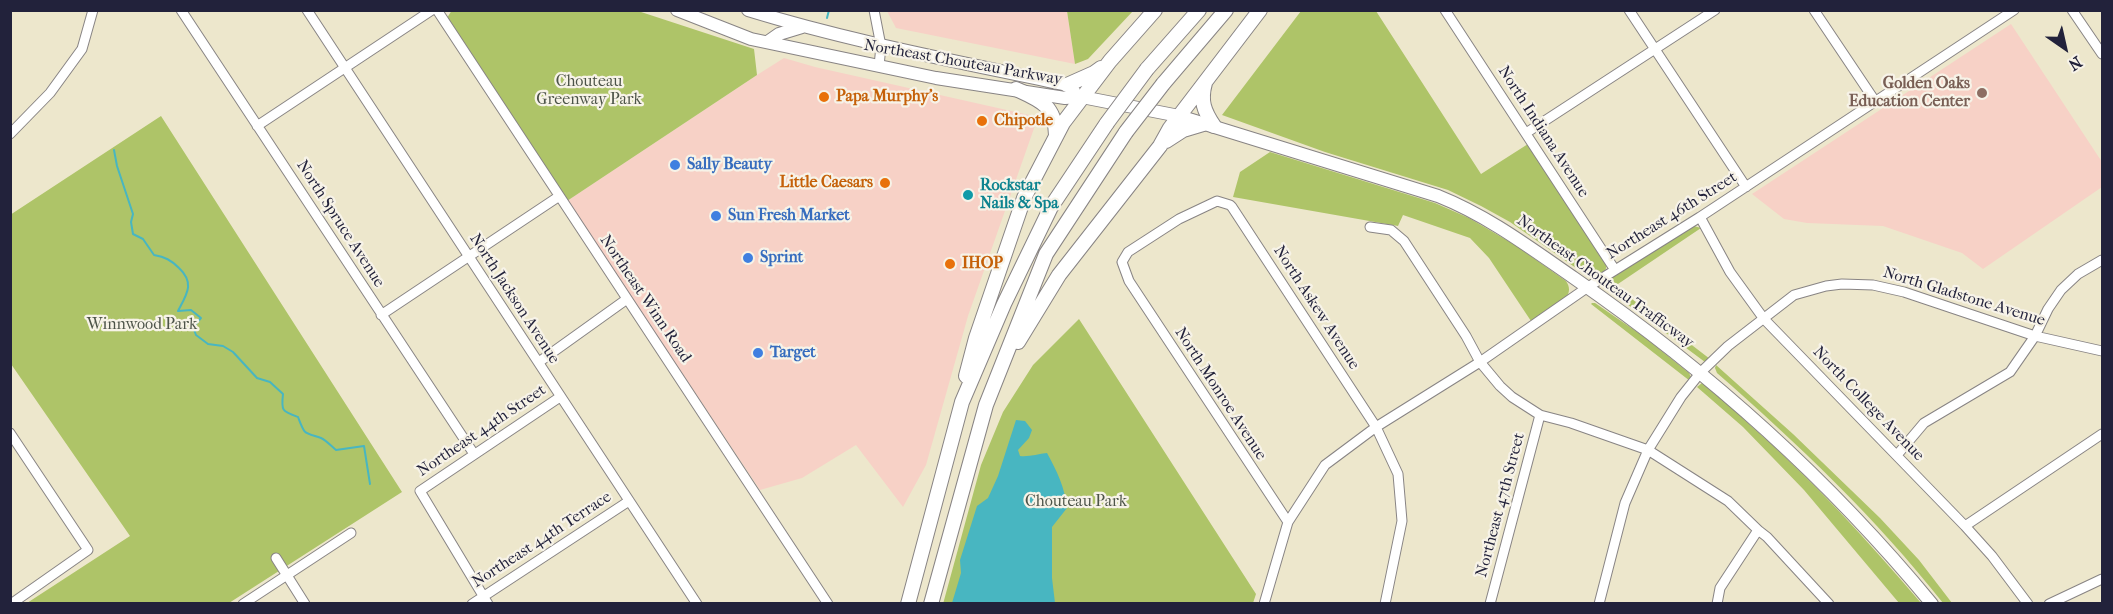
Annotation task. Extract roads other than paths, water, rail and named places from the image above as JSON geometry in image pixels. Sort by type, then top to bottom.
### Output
[{"type":"highway","points":[[962,402],[963,387],[976,338],[1024,198],[1063,123],[1110,61],[1155,10]]},
{"type":"highway","points":[[908,603],[962,402],[1004,304],[1051,207],[1107,123],[1148,69],[1199,10]]},
{"type":"highway","points":[[932,603],[986,405],[1046,254],[1126,132],[1163,84],[1226,10]]},
{"type":"highway","points":[[986,405],[1002,379],[1012,352],[1047,293],[1160,146],[1179,116],[1260,10]]},
{"type":"highway","points":[[1067,85],[1094,74],[1110,61]]},
{"type":"highway","points":[[1160,146],[1177,133],[1209,125],[1203,106],[1202,93],[1206,81]]},
{"type":"highway","points":[[1016,89],[1047,106],[1053,115],[1056,135]]},
{"type":"main road","name":"Northeast Chouteau Parkway","points":[[677,10],[751,39],[936,78],[1065,98],[1082,97]]},
{"type":"main road","name":"Northeast Chouteau Parkway","points":[[747,10],[803,27],[881,46],[1067,85],[1082,97]]},
{"type":"main road","points":[[769,41],[779,34],[803,27]]},
{"type":"main road","name":"Northeast Chouteau Trafficway","points":[[1082,97],[1179,116],[1427,192],[1459,204],[1501,227],[1660,339],[1701,372],[1814,474],[1868,530],[1932,603]]},
{"type":"street","points":[[10,134],[50,93],[82,49],[93,10]]},
{"type":"street","name":"North Spruce Avenue","points":[[181,10],[474,454]]},
{"type":"street","name":"North Jackson Avenue","points":[[307,10],[697,603]]},
{"type":"street","points":[[257,126],[432,10]]},
{"type":"street","name":"Northeast Winn Road","points":[[437,10],[558,197],[828,603]]},
{"type":"street","points":[[874,10],[881,46],[879,66]]},
{"type":"street","name":"North Indiana Avenue","points":[[1445,10],[1615,270]]},
{"type":"street","points":[[1629,10],[1746,187]]},
{"type":"street","points":[[1526,133],[1715,10]]},
{"type":"street","points":[[1814,10],[1875,101]]},
{"type":"street","points":[[2072,10],[2103,54]]},
{"type":"street","name":"Northeast 46th Street","points":[[1264,603],[1288,522],[1324,465],[1376,427],[1480,362],[1588,287],[1746,187],[2007,12]]},
{"type":"street","points":[[381,315],[558,197]]},
{"type":"street","name":"North Askew Avenue","points":[[1129,281],[1122,262],[1128,252],[1179,219],[1217,201],[1230,205],[1376,427],[1398,474],[1402,521],[1385,603]]},
{"type":"street","name":"North College Avenue","points":[[1700,217],[1730,272],[1764,319],[1965,526],[1992,556],[2028,603]]},
{"type":"street","points":[[1370,226],[1391,230],[1404,241],[1466,336],[1480,362],[1500,386],[1519,402],[1540,415],[1571,423],[1648,450],[1728,501],[1767,537],[1829,603]]},
{"type":"street","points":[[1897,455],[1924,423],[2010,372],[2035,336],[2048,309],[2061,290],[2078,274],[2103,260]]},
{"type":"street","name":"North Monroe Avenue","points":[[1129,281],[1288,522]]},
{"type":"street","name":"North Gladstone Avenue","points":[[1599,603],[1625,503],[1648,450],[1681,397],[1701,372],[1728,346],[1794,296],[1826,286],[1857,284],[1896,290],[2035,336],[2103,351]]},
{"type":"street","name":"Northeast 44th Street","points":[[539,362],[627,299]]},
{"type":"street","name":"Northeast 44th Street","points":[[486,600],[420,491],[560,397]]},
{"type":"street","name":"Northeast 47th Street","points":[[1490,603],[1540,415]]},
{"type":"street","points":[[10,433],[88,550],[11,603]]},
{"type":"street","points":[[1965,526],[2103,434]]},
{"type":"street","name":"Northeast 44th Terrace","points":[[472,603],[486,600],[629,501]]},
{"type":"street","points":[[1717,603],[1720,588],[1758,530]]},
{"type":"street","points":[[243,603],[351,533]]},
{"type":"street","points":[[276,558],[305,603]]},
{"type":"street","points":[[2049,603],[2103,579]]},
{"type":"water","points":[[1016,420],[1025,421],[1032,430],[1029,438],[1018,450],[1020,456],[1047,453],[1060,480],[1066,501],[1067,508],[1052,527],[1052,578],[1055,603],[952,603],[961,573],[960,560],[977,506],[988,498],[998,476]]},
{"type":"waterway","points":[[827,18],[829,10]]},
{"type":"waterway","points":[[114,150],[133,214],[131,222],[133,234],[143,239],[154,255],[165,258],[184,273],[188,289],[178,311],[191,310],[201,318],[193,327],[196,335],[208,344],[223,346],[233,352],[257,378],[270,382],[283,394],[284,410],[298,417],[305,432],[323,439],[336,450],[364,446],[370,484]]},
{"type":"place","name":"Golden Oaks Education Center","points":[[1982,93]]},
{"type":"place","name":"Papa Murphy's","points":[[824,97]]},
{"type":"place","name":"Chipotle","points":[[982,121]]},
{"type":"place","name":"Sally Beauty","points":[[675,165]]},
{"type":"place","name":"Little Caesars","points":[[885,183]]},
{"type":"place","name":"Rockstar Nails & Spa","points":[[968,195]]},
{"type":"place","name":"Sun Fresh Market","points":[[716,216]]},
{"type":"place","name":"Sprint","points":[[748,258]]},
{"type":"place","name":"IHOP","points":[[950,264]]},
{"type":"place","name":"Target","points":[[758,353]]},
{"type":"park label","name":"Chouteau Greenway Park","points":[[589,91]]},
{"type":"park label","name":"Winnwood Park","points":[[142,325]]},
{"type":"park label","name":"Chouteau Park","points":[[1076,502]]}]
